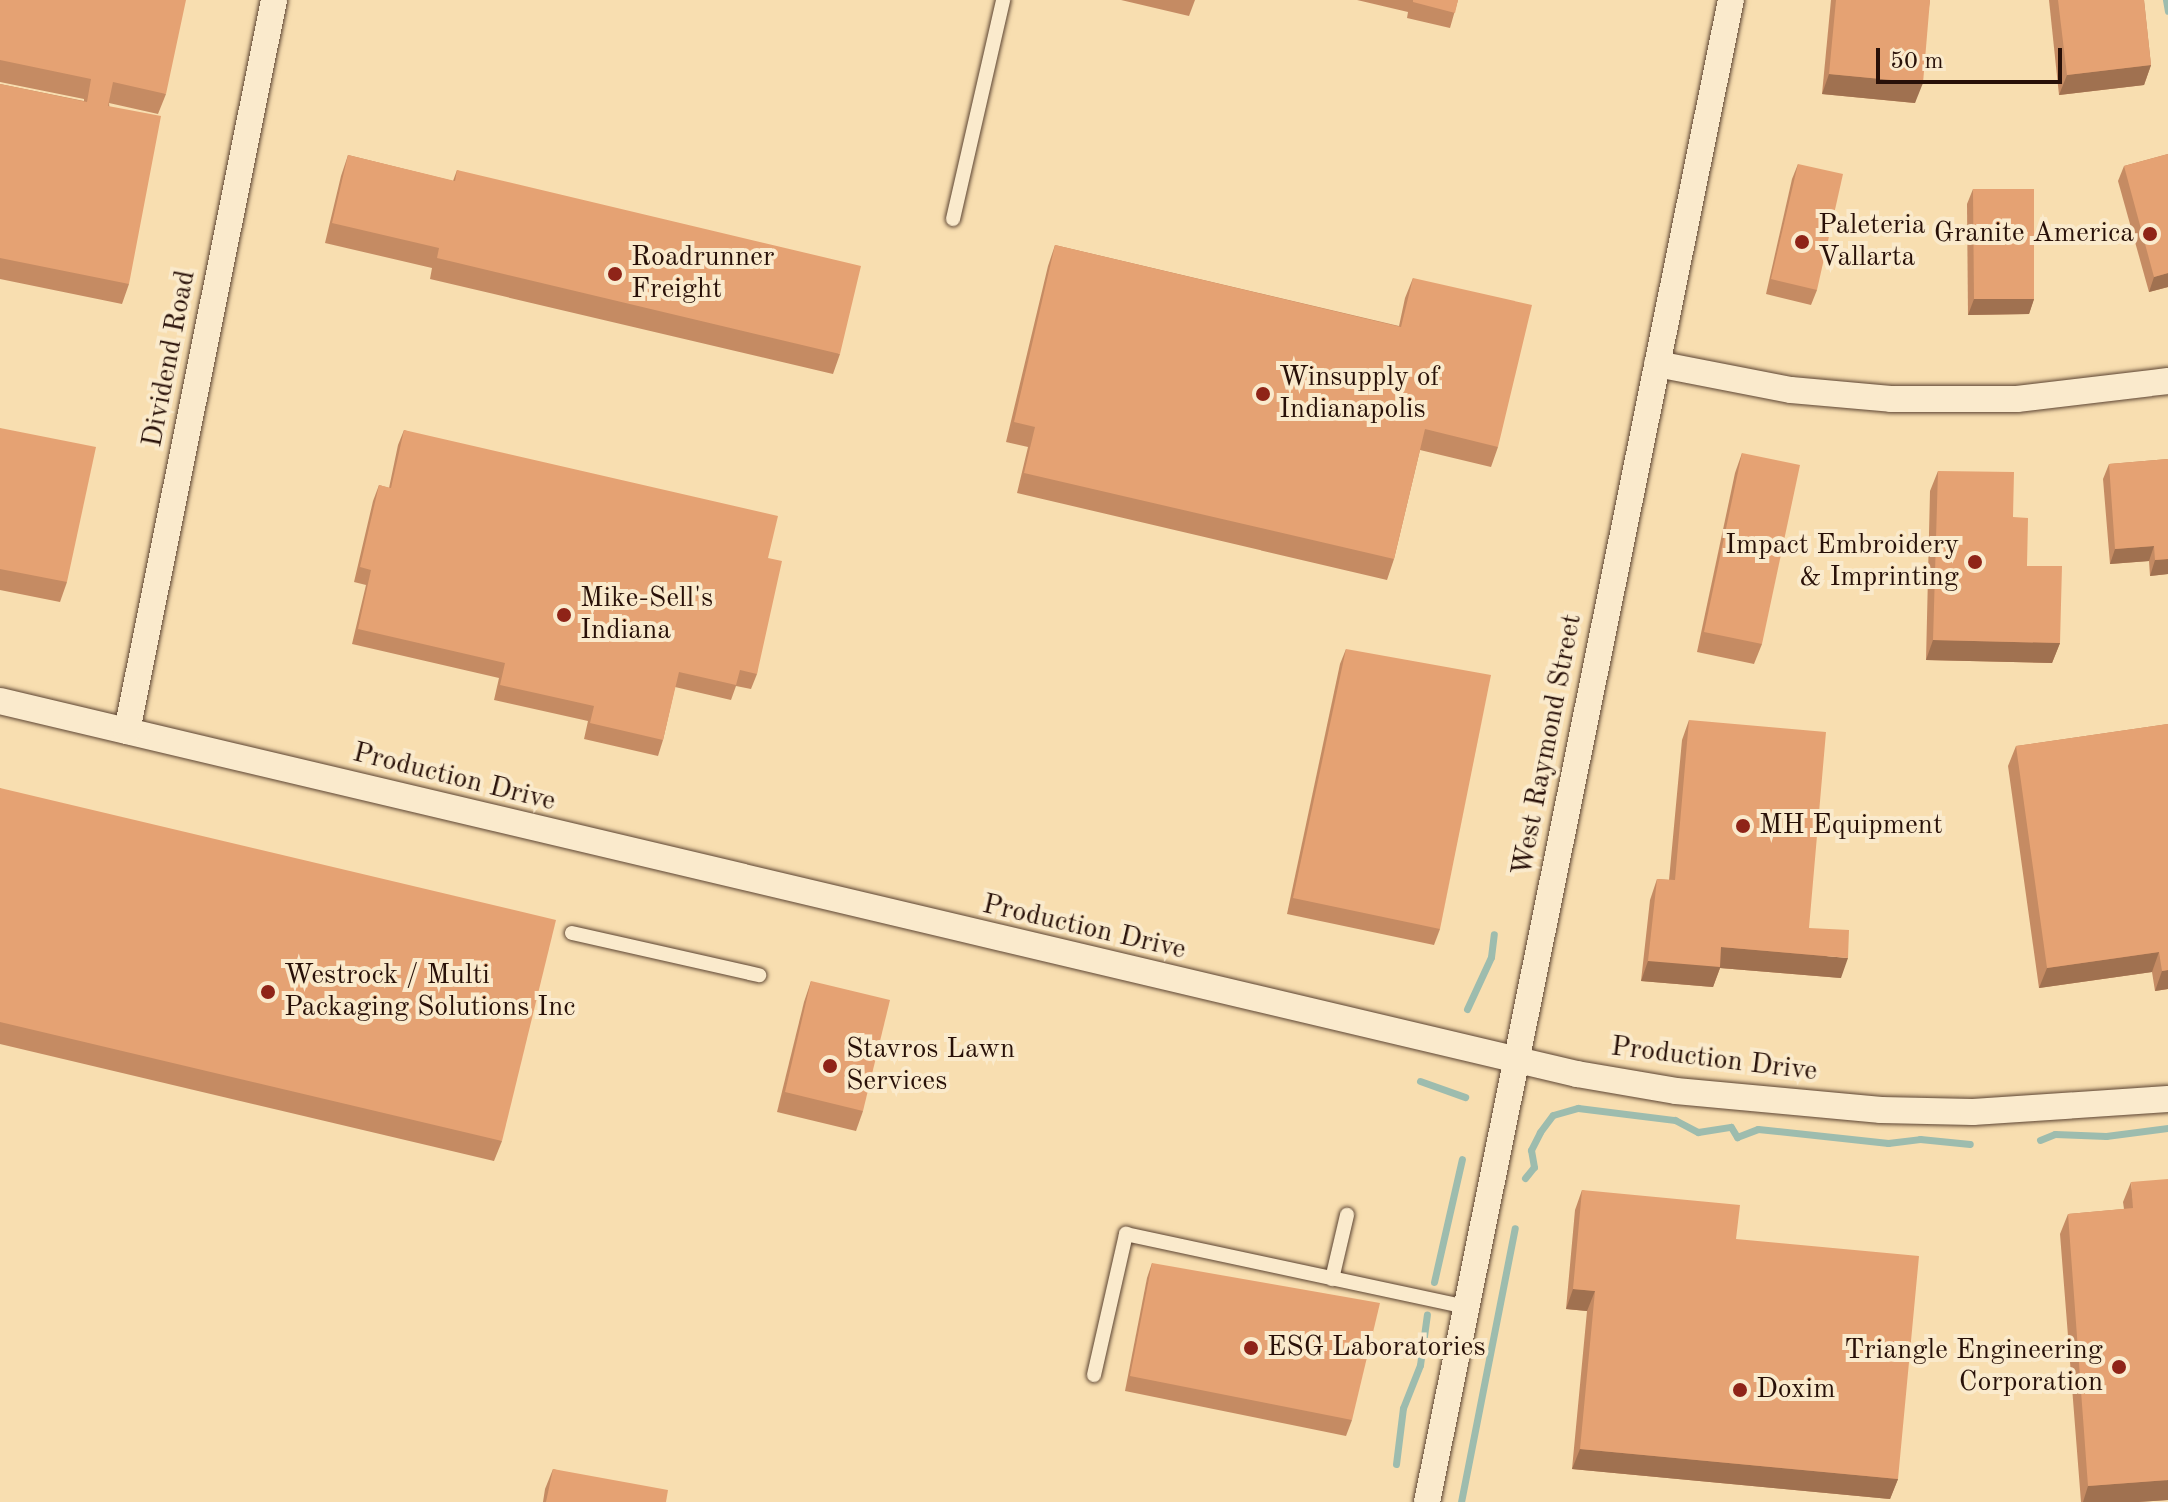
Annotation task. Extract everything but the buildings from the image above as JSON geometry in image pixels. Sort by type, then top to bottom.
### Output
[{"type":"street","name":"Dividend Road","points":[[127,731],[274,0]]},
{"type":"street","name":"West Raymond Street","points":[[1427,1502],[1731,0]]},
{"type":"street","points":[[1657,364],[1791,390],[1891,399],[2017,399],[2168,381]]},
{"type":"street","name":"Production Drive","points":[[0,701],[1516,1062],[1676,1091],[1881,1110],[1973,1112],[2168,1099]]},
{"type":"lane","points":[[953,219],[1003,0]]},
{"type":"lane","points":[[572,933],[759,975]]},
{"type":"lane","points":[[1332,1279],[1347,1215]]},
{"type":"lane","points":[[1094,1375],[1126,1234],[1467,1307]]},
{"type":"waterway","points":[[2166,0],[2168,11]]},
{"type":"waterway","points":[[1467,1009],[1491,957],[1494,934]]},
{"type":"waterway","points":[[1420,1081],[1465,1097]]},
{"type":"waterway","points":[[1525,1178],[1534,1167],[1531,1150],[1540,1132],[1553,1115],[1578,1108],[1675,1120],[1698,1132],[1731,1127],[1737,1137],[1758,1129],[1888,1143],[1920,1139],[1970,1144]]},
{"type":"waterway","points":[[2040,1140],[2055,1134],[2106,1136],[2168,1128]]},
{"type":"waterway","points":[[1434,1282],[1462,1159]]},
{"type":"waterway","points":[[1461,1502],[1515,1228]]},
{"type":"waterway","points":[[1396,1464],[1403,1408],[1420,1365],[1427,1314]]},
{"type":"place","name":"Granite America","points":[[2150,234]]},
{"type":"place","name":"Paleteria Vallarta","points":[[1802,242]]},
{"type":"place","name":"Roadrunner Freight","points":[[615,274]]},
{"type":"place","name":"Winsupply of Indianapolis","points":[[1263,394]]},
{"type":"place","name":"Impact Embroidery & Imprinting","points":[[1975,562]]},
{"type":"place","name":"Mike-Sell's Indiana","points":[[564,615]]},
{"type":"place","name":"MH Equipment","points":[[1743,826]]},
{"type":"place","name":"Westrock / Multi Packaging Solutions Inc","points":[[268,992]]},
{"type":"place","name":"Stavros Lawn Services","points":[[830,1066]]},
{"type":"place","name":"ESG Laboratories","points":[[1251,1348]]},
{"type":"place","name":"Triangle Engineering Corporation","points":[[2119,1367]]},
{"type":"place","name":"Doxim","points":[[1740,1390]]}]
